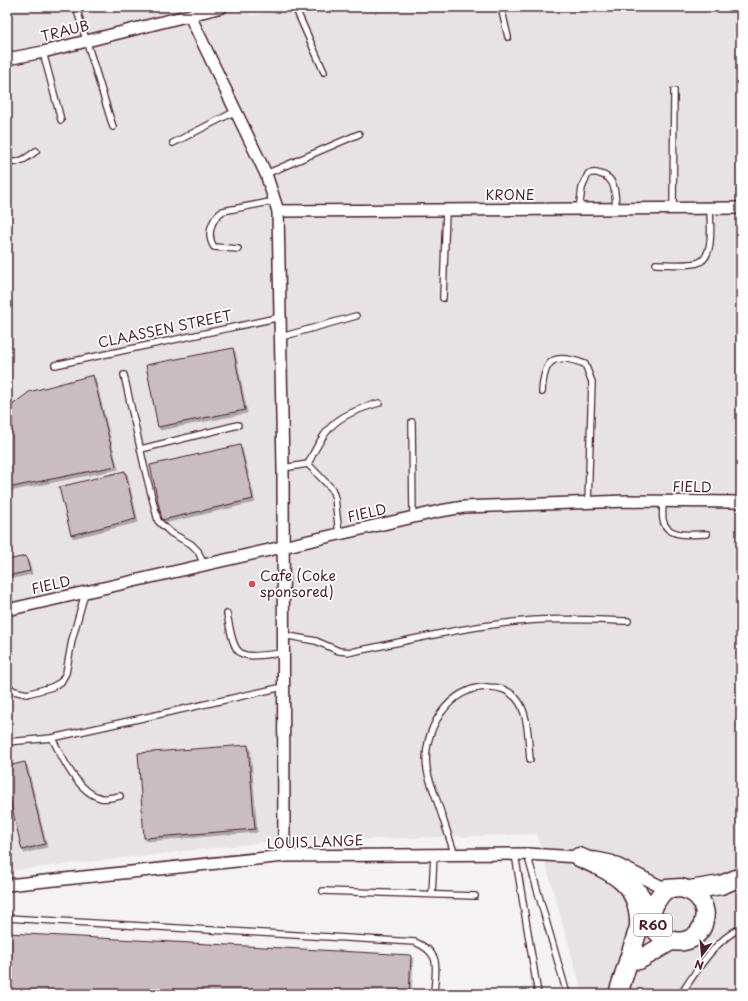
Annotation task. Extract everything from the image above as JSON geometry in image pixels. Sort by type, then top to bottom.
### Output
[{"type":"main road","points":[[579,857],[617,876],[627,885],[634,899],[639,916],[639,927],[618,994]]},
{"type":"main road","points":[[666,889],[681,888],[690,890],[721,885],[741,877]]},
{"type":"main road","name":"R60","points":[[639,960],[671,941],[685,941],[693,937],[700,930],[704,922],[704,908],[721,885]]},
{"type":"main road","name":"R60","points":[[666,889],[656,899],[652,907],[651,917],[653,926],[659,933],[671,941]]},
{"type":"main road","points":[[690,890],[700,899],[704,908]]},
{"type":"main road","name":"R60","points":[[622,994],[639,960],[653,926]]},
{"type":"street","name":"TRAUB","points":[[7,59],[43,52],[222,7]]},
{"type":"street","points":[[190,16],[266,174],[277,206],[281,317],[283,468],[282,548],[284,856]]},
{"type":"street","name":"KRONE","points":[[277,206],[446,210],[741,208]]},
{"type":"street","name":"FIELD","points":[[7,610],[413,517],[464,507],[588,502],[741,502]]},
{"type":"street","name":"LOUIS LANGE","points":[[7,885],[284,856],[455,856],[527,854],[603,860],[623,866],[666,889]]},
{"type":"street","points":[[623,866],[652,907]]},
{"type":"lane","points":[[76,7],[113,127]]},
{"type":"lane","points":[[295,7],[324,72]]},
{"type":"lane","points":[[501,7],[508,38]]},
{"type":"lane","points":[[43,52],[61,120]]},
{"type":"lane","points":[[673,209],[674,91]]},
{"type":"lane","points":[[173,143],[236,111]]},
{"type":"lane","points":[[266,174],[359,134]]},
{"type":"lane","points":[[7,162],[18,162],[26,159],[36,151]]},
{"type":"lane","points":[[579,209],[583,182],[588,174],[595,172],[608,176],[613,183],[616,209]]},
{"type":"lane","points":[[238,249],[214,247],[210,241],[210,231],[218,214],[223,211],[277,206]]},
{"type":"lane","points":[[656,264],[697,263],[704,260],[708,254],[709,246],[710,209]]},
{"type":"lane","points":[[443,298],[446,210]]},
{"type":"lane","points":[[281,337],[356,316]]},
{"type":"lane","name":"CLAASSEN STREET","points":[[55,365],[281,317]]},
{"type":"lane","points":[[542,392],[544,368],[549,362],[557,359],[572,359],[585,364],[590,373],[592,382],[592,404],[588,502]]},
{"type":"lane","points":[[124,376],[158,521],[171,533],[190,544],[198,551],[204,565]]},
{"type":"lane","points":[[308,464],[328,428],[344,415],[379,403]]},
{"type":"lane","points":[[412,422],[413,517]]},
{"type":"lane","points":[[141,449],[238,426]]},
{"type":"lane","points":[[283,468],[308,464]]},
{"type":"lane","points":[[308,464],[332,489],[335,498],[339,534]]},
{"type":"lane","points":[[663,501],[663,520],[667,527],[672,531],[684,535],[707,534]]},
{"type":"lane","points":[[7,686],[14,691],[27,694],[52,687],[61,682],[66,673],[69,652],[85,592]]},
{"type":"lane","points":[[226,614],[233,645],[242,654],[256,656],[283,653]]},
{"type":"lane","points":[[283,635],[316,641],[339,651],[351,652],[463,629],[524,621],[552,619],[628,621]]},
{"type":"lane","points":[[455,856],[426,768],[430,731],[444,708],[460,694],[480,686],[498,687],[508,691],[516,698],[524,716],[530,759]]},
{"type":"lane","points":[[7,742],[52,738],[283,687]]},
{"type":"lane","points":[[52,738],[64,761],[86,792],[102,798],[120,796]]},
{"type":"lane","points":[[515,854],[538,994]]},
{"type":"lane","points":[[527,854],[567,994]]},
{"type":"lane","points":[[432,894],[434,855]]},
{"type":"lane","points":[[323,891],[474,896]]},
{"type":"lane","points":[[7,918],[415,942],[426,947],[433,953],[436,962],[434,994]]},
{"type":"lane","points":[[681,994],[707,957],[724,939],[741,928]]},
{"type":"shaded area","points":[[7,7],[246,7],[251,16],[290,7],[741,7],[741,994],[583,994],[537,834],[265,842],[7,871]]},
{"type":"building","points":[[233,348],[245,410],[158,427],[146,365]]},
{"type":"building","points":[[93,375],[116,466],[7,488],[7,409],[29,392]]},
{"type":"building","points":[[240,445],[253,499],[162,520],[150,465]]},
{"type":"building","points":[[125,471],[136,519],[71,535],[59,487]]},
{"type":"building","points":[[26,556],[30,571],[7,576],[7,560]]},
{"type":"building","points":[[248,745],[255,829],[144,838],[138,753]]},
{"type":"building","points":[[25,762],[45,844],[22,850],[7,787],[7,766]]},
{"type":"building","points":[[7,933],[411,955],[409,994],[7,994]]},
{"type":"place","name":"Cafe (Coke sponsored)","points":[[252,584]]}]
